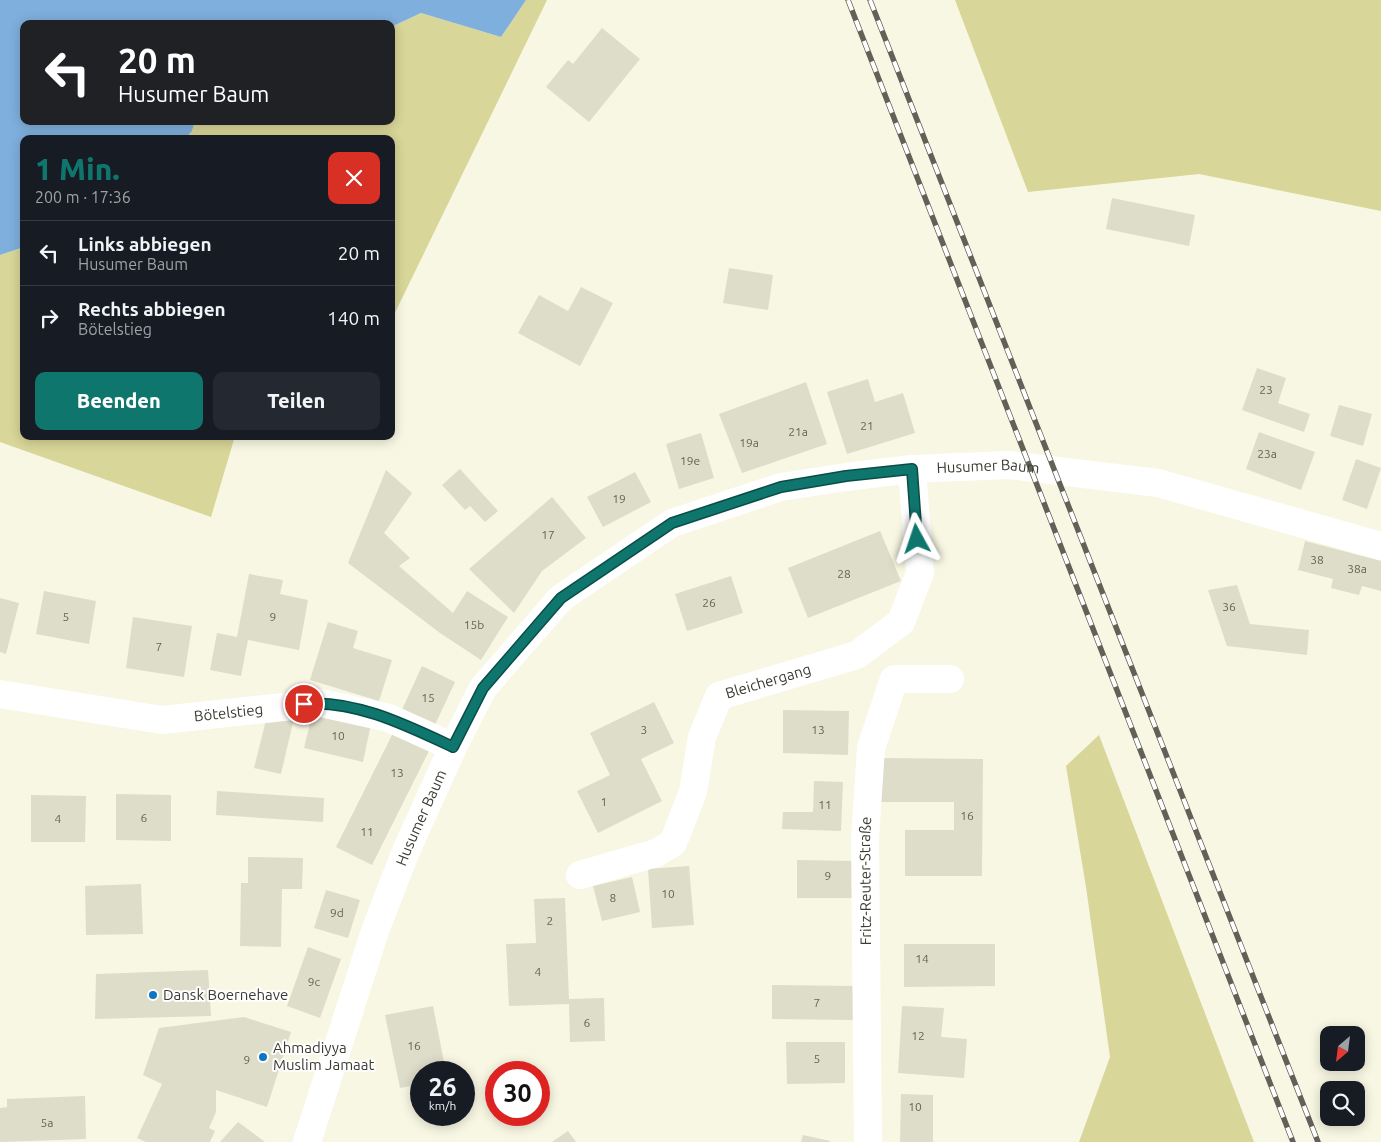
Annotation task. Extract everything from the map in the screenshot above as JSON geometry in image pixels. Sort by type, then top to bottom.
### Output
[{"type":"street","name":"Husumer Baum","points":[[307,1142],[376,928],[406,850],[453,747],[483,688],[561,598],[672,523],[781,487],[846,476],[912,469],[1009,464],[1158,483],[1381,546]]},
{"type":"street","name":"Bleichergang","points":[[580,875],[656,853],[673,842],[693,792],[702,737],[719,696],[857,655],[901,622],[920,574],[912,469]]},
{"type":"street","name":"Fritz-Reuter-Straße","points":[[868,1142],[865,838],[871,748],[894,679],[950,678]]},
{"type":"street","name":"Bötelstieg","points":[[0,694],[162,720],[321,702],[389,718],[453,747]]},
{"type":"shaded area","points":[[526,0],[547,0],[395,313],[395,135],[188,135],[194,125],[395,125],[395,25],[421,13],[501,37]]},
{"type":"shaded area","points":[[955,0],[1381,0],[1381,211],[1199,174],[1028,192]]},
{"type":"shaded area","points":[[20,248],[20,440],[234,440],[211,517],[0,442],[0,255]]},
{"type":"shaded area","points":[[1099,735],[1254,1142],[1079,1142],[1110,1057],[1086,887],[1066,766]]},
{"type":"water","points":[[0,0],[526,0],[501,37],[421,13],[395,25],[395,20],[20,20],[20,125],[194,125],[188,135],[20,135],[20,248],[0,255]]},
{"type":"building","points":[[602,28],[640,59],[589,122],[546,87],[568,60],[573,64]]},
{"type":"building","points":[[1112,198],[1195,215],[1189,246],[1106,229]]},
{"type":"building","points":[[729,268],[773,275],[768,310],[723,303]]},
{"type":"building","points":[[581,287],[613,303],[580,366],[518,333],[539,295],[568,311]]},
{"type":"building","points":[[1257,368],[1286,378],[1278,403],[1310,414],[1304,432],[1242,410]]},
{"type":"building","points":[[868,379],[875,402],[903,393],[915,433],[847,454],[827,392]]},
{"type":"building","points":[[806,382],[827,444],[742,473],[719,414]]},
{"type":"building","points":[[1339,405],[1372,414],[1363,446],[1330,436]]},
{"type":"building","points":[[1259,432],[1315,452],[1301,490],[1246,469]]},
{"type":"building","points":[[701,433],[714,478],[679,489],[666,444]]},
{"type":"building","points":[[1356,459],[1381,468],[1367,509],[1342,500]]},
{"type":"building","points":[[460,469],[498,511],[485,522],[470,506],[465,510],[442,485]]},
{"type":"building","points":[[386,470],[412,493],[384,533],[410,558],[399,566],[453,613],[467,591],[508,617],[481,660],[440,633],[348,563]]},
{"type":"building","points":[[635,472],[651,502],[603,527],[587,497]]},
{"type":"building","points":[[552,497],[586,538],[542,571],[514,613],[469,569]]},
{"type":"building","points":[[880,531],[901,581],[808,618],[788,568]]},
{"type":"building","points":[[1305,541],[1381,561],[1381,591],[1362,586],[1359,595],[1331,588],[1333,579],[1298,570]]},
{"type":"building","points":[[249,574],[283,580],[280,594],[308,600],[299,650],[248,640],[241,676],[210,670],[217,633],[237,637]]},
{"type":"building","points":[[731,576],[743,613],[687,631],[675,594]]},
{"type":"building","points":[[1237,585],[1250,624],[1309,630],[1307,655],[1227,646],[1208,590]]},
{"type":"building","points":[[44,591],[96,601],[89,644],[36,634]]},
{"type":"building","points":[[0,598],[19,603],[6,654],[0,652]]},
{"type":"building","points":[[133,617],[192,626],[184,677],[126,668]]},
{"type":"building","points":[[328,622],[358,631],[353,648],[392,660],[379,701],[310,680]]},
{"type":"building","points":[[422,666],[455,682],[433,729],[400,714]]},
{"type":"building","points":[[654,702],[674,743],[641,759],[662,801],[598,833],[577,791],[610,775],[590,733]]},
{"type":"building","points":[[783,710],[849,711],[848,755],[783,753]]},
{"type":"building","points":[[313,711],[371,724],[363,762],[304,748]]},
{"type":"building","points":[[268,712],[294,718],[281,774],[254,768]]},
{"type":"building","points":[[394,731],[430,749],[372,865],[336,847]]},
{"type":"building","points":[[880,758],[983,759],[982,876],[905,876],[905,830],[954,830],[954,802],[880,802]]},
{"type":"building","points":[[814,781],[843,782],[841,831],[782,829],[783,812],[813,812]]},
{"type":"building","points":[[217,791],[324,798],[323,822],[216,815]]},
{"type":"building","points":[[116,794],[171,795],[171,841],[116,840]]},
{"type":"building","points":[[31,795],[86,796],[85,842],[31,842]]},
{"type":"building","points":[[248,857],[303,858],[302,889],[282,889],[281,947],[240,946],[241,883],[248,883]]},
{"type":"building","points":[[797,860],[855,861],[855,898],[797,898]]},
{"type":"building","points":[[689,866],[694,925],[652,928],[648,869]]},
{"type":"building","points":[[632,877],[640,912],[602,921],[593,886]]},
{"type":"building","points":[[141,884],[143,934],[86,935],[85,886]]},
{"type":"building","points":[[326,890],[360,900],[348,938],[314,928]]},
{"type":"building","points":[[565,898],[569,999],[604,998],[605,1041],[570,1042],[569,1004],[509,1006],[506,944],[536,943],[534,899]]},
{"type":"building","points":[[904,944],[995,944],[995,986],[904,987]]},
{"type":"building","points":[[308,947],[341,959],[320,1018],[287,1006]]},
{"type":"building","name":"Dansk Boernehave","points":[[208,970],[211,1016],[95,1019],[96,974]]},
{"type":"building","points":[[772,985],[856,986],[855,1020],[772,1019]]},
{"type":"building","points":[[433,1006],[444,1061],[410,1061],[410,1086],[400,1088],[385,1015]]},
{"type":"building","points":[[902,1006],[944,1008],[941,1037],[967,1039],[964,1078],[898,1073]]},
{"type":"building","points":[[244,1017],[291,1032],[267,1107],[216,1090],[216,1112],[209,1128],[215,1131],[210,1142],[146,1142],[137,1138],[162,1084],[143,1075],[159,1028]]},
{"type":"building","points":[[786,1042],[845,1042],[845,1083],[787,1084]]},
{"type":"building","points":[[901,1094],[933,1095],[933,1142],[900,1142]]},
{"type":"building","points":[[85,1096],[86,1139],[0,1142],[0,1108],[7,1107],[7,1099]]},
{"type":"building","points":[[238,1122],[265,1142],[220,1142]]},
{"type":"building","points":[[568,1131],[576,1142],[552,1142]]},
{"type":"building","points":[[803,1135],[830,1141],[830,1142],[801,1142]]},
{"type":"railway","points":[[848,0],[1293,1142]]},
{"type":"railway","points":[[870,0],[1318,1142]]},
{"type":"place","name":"Dansk Boernehave","points":[[153,995]]},
{"type":"place","name":"Ahmadiyya Muslim Jamaat","points":[[263,1057]]},
{"type":"route","points":[[304,704],[321,702],[389,718],[453,747],[483,688],[561,598],[672,523],[781,487],[846,476],[912,469],[917,539]]}]
